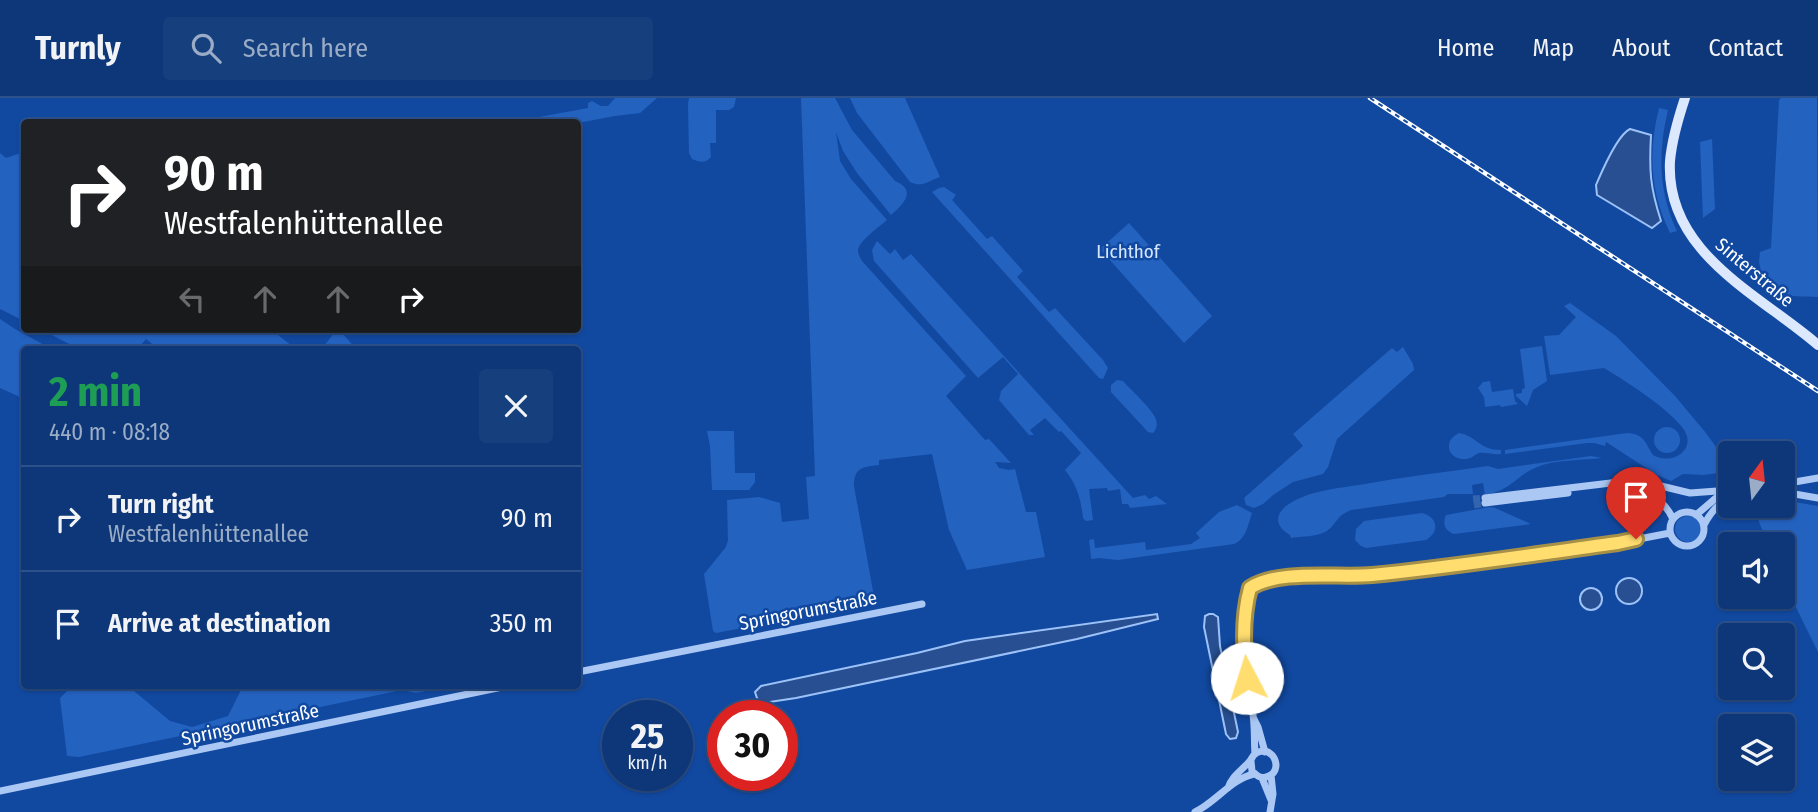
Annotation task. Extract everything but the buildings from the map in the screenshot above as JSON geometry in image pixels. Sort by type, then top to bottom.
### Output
[{"type":"street","name":"Sinterstraße","points":[[1685,98],[1675,128],[1670,162],[1674,195],[1687,228],[1696,243],[1716,265],[1817,340]]},
{"type":"street","points":[[1796,482],[1818,478]]},
{"type":"street","points":[[1673,519],[1662,503],[1633,486],[1485,500],[1636,480],[1690,493],[1718,491]]},
{"type":"street","points":[[1799,482],[1818,485]]},
{"type":"street","points":[[1796,494],[1818,498]]},
{"type":"street","points":[[1696,515],[1718,497]]},
{"type":"street","points":[[1703,525],[1718,505]]},
{"type":"street","points":[[1690,512],[1696,515],[1703,525],[1703,536],[1698,542],[1685,546],[1673,540],[1670,526],[1673,519],[1682,513],[1690,512]]},
{"type":"street","points":[[1271,801],[1258,776],[1250,768],[1254,719],[1244,657],[1245,615],[1250,588],[1270,580],[1304,576],[1371,575],[1618,543],[1670,533]]},
{"type":"street","name":"Springorumstraße","points":[[581,671],[922,604]]},
{"type":"street","name":"Springorumstraße","points":[[0,791],[493,689]]},
{"type":"street","points":[[1254,719],[1265,752]]},
{"type":"street","points":[[1228,788],[1231,780],[1253,757],[1265,752],[1272,755],[1276,767],[1271,775],[1273,794],[1270,812]]},
{"type":"street","points":[[1195,812],[1242,778],[1271,775]]},
{"type":"green space","points":[[615,98],[657,98],[640,113],[581,122],[581,119],[528,119],[588,108],[588,103],[592,101],[608,106]]},
{"type":"green space","points":[[689,98],[736,98],[734,107],[729,110],[716,110],[716,143],[710,143],[711,157],[704,162],[692,159],[689,153]]},
{"type":"green space","points":[[801,98],[835,98],[852,130],[905,189],[907,193],[904,202],[891,215],[857,173],[843,151],[836,132],[840,161],[851,179],[887,220],[862,242],[858,250],[859,256],[966,376],[946,396],[985,440],[989,439],[1011,463],[995,462],[999,468],[1015,469],[1026,512],[1036,512],[1045,557],[967,570],[949,530],[932,454],[879,460],[879,465],[860,469],[854,480],[875,602],[716,633],[713,631],[704,574],[726,547],[727,500],[759,497],[780,503],[782,522],[809,519],[806,477],[815,476]]},
{"type":"green space","points":[[850,98],[905,98],[940,177],[922,184],[910,182],[857,113]]},
{"type":"green space","points":[[1781,98],[1817,98],[1818,297],[1790,296],[1770,290],[1764,286],[1759,262],[1760,252],[1771,248]]},
{"type":"green space","points":[[1659,108],[1668,110],[1661,156],[1666,201],[1677,231],[1670,233],[1658,202],[1653,172],[1653,140]]},
{"type":"green space","points":[[1712,139],[1715,209],[1703,218],[1700,142]]},
{"type":"green space","points":[[0,153],[6,158],[21,153],[21,320],[0,309]]},
{"type":"green space","points":[[944,187],[956,195],[952,200],[987,239],[992,236],[1023,271],[1017,277],[1049,312],[1055,308],[1103,360],[1108,368],[1103,379],[1099,378],[932,192]]},
{"type":"green space","name":"Lichthof","points":[[1129,223],[1212,316],[1184,343],[1100,249]]},
{"type":"green space","points":[[877,241],[890,254],[895,249],[903,260],[911,254],[1133,498],[1145,495],[1149,499],[1156,496],[1167,504],[1130,508],[1128,504],[1122,504],[1120,489],[1089,489],[1093,520],[1086,521],[1083,518],[1080,498],[1065,470],[1081,453],[1045,418],[1030,430],[1034,435],[1029,435],[999,400],[1001,391],[1018,374],[1003,357],[978,378],[874,261],[872,250]]},
{"type":"green space","points":[[1570,303],[1616,336],[1675,396],[1716,447],[1718,473],[1683,474],[1671,481],[1606,442],[1605,446],[1587,443],[1505,454],[1505,450],[1627,433],[1641,437],[1653,455],[1661,458],[1676,457],[1686,448],[1686,434],[1675,419],[1604,368],[1550,375],[1544,336],[1559,335],[1576,317],[1564,306]]},
{"type":"green space","points":[[0,319],[46,346],[21,346],[20,397],[0,388]]},
{"type":"green space","points":[[48,333],[276,333],[292,346],[155,346],[146,339],[140,346],[73,346]]},
{"type":"green space","points":[[334,333],[346,333],[344,335],[353,346],[324,346]]},
{"type":"green space","points":[[1542,346],[1547,381],[1533,390],[1527,406],[1516,396],[1525,388],[1520,349]]},
{"type":"green space","points":[[1403,347],[1414,370],[1337,439],[1323,474],[1293,482],[1254,508],[1246,505],[1244,498],[1303,446],[1293,434],[1392,348],[1397,352]]},
{"type":"green space","points":[[1117,380],[1123,381],[1155,417],[1157,424],[1153,433],[1148,432],[1111,392],[1111,385]]},
{"type":"green space","points":[[1490,381],[1492,392],[1513,389],[1518,404],[1485,407],[1484,397],[1478,388],[1483,382]]},
{"type":"green space","points":[[1667,427],[1676,431],[1680,440],[1676,449],[1667,453],[1658,449],[1654,440],[1658,431]]},
{"type":"green space","points":[[707,431],[734,431],[735,473],[755,473],[755,482],[749,490],[712,490]]},
{"type":"green space","points":[[1459,433],[1488,448],[1501,450],[1501,454],[1479,453],[1466,459],[1456,457],[1449,450],[1449,444]]},
{"type":"green space","points":[[1591,456],[1602,458],[1546,464],[1532,469],[1494,493],[1485,495],[1483,483],[1472,485],[1473,494],[1448,494],[1444,497],[1351,510],[1325,532],[1317,535],[1291,538],[1279,524],[1279,514],[1287,505],[1307,495],[1329,490],[1488,466],[1498,469]]},
{"type":"green space","points":[[1796,502],[1818,506],[1818,652],[1795,605],[1795,532],[1763,532],[1758,518],[1796,518]]},
{"type":"green space","points":[[1237,505],[1252,513],[1244,535],[1234,544],[1118,560],[1091,558],[1089,540],[1094,539],[1095,548],[1145,542],[1146,550],[1191,544],[1200,538],[1196,533],[1219,512]]},
{"type":"green space","points":[[1490,507],[1531,524],[1454,534],[1445,526],[1446,515]]},
{"type":"green space","points":[[1422,513],[1431,518],[1435,525],[1434,533],[1426,540],[1366,548],[1355,540],[1356,529],[1364,521]]},
{"type":"green space","points":[[1688,516],[1697,520],[1701,529],[1697,538],[1688,542],[1679,538],[1675,529],[1679,520]]},
{"type":"green space","points":[[69,689],[132,689],[170,721],[192,727],[228,716],[242,689],[436,689],[416,693],[402,690],[79,757],[67,756],[60,698]]},
{"type":"shaded area","points":[[1630,129],[1651,135],[1651,178],[1661,221],[1652,228],[1597,195],[1596,185],[1606,163],[1620,138]]},
{"type":"shaded area","points":[[1629,578],[1638,582],[1642,591],[1638,600],[1629,604],[1620,600],[1616,591],[1620,582]]},
{"type":"shaded area","points":[[1591,588],[1599,591],[1602,599],[1599,607],[1591,610],[1583,607],[1580,599],[1583,591]]},
{"type":"shaded area","points":[[1157,614],[1158,619],[1077,639],[796,698],[758,700],[755,692],[761,686],[965,641]]},
{"type":"shaded area","points":[[1209,614],[1218,617],[1220,646],[1238,732],[1236,738],[1230,739],[1226,734],[1204,627],[1205,616]]},
{"type":"tunnel","points":[[1473,499],[1485,498]]},
{"type":"tunnel","points":[[1474,505],[1485,503]]},
{"type":"railway","points":[[1370,98],[1818,391]]},
{"type":"route","points":[[1247,678],[1244,657],[1247,601],[1250,588],[1258,583],[1304,576],[1371,575],[1636,539]]}]
